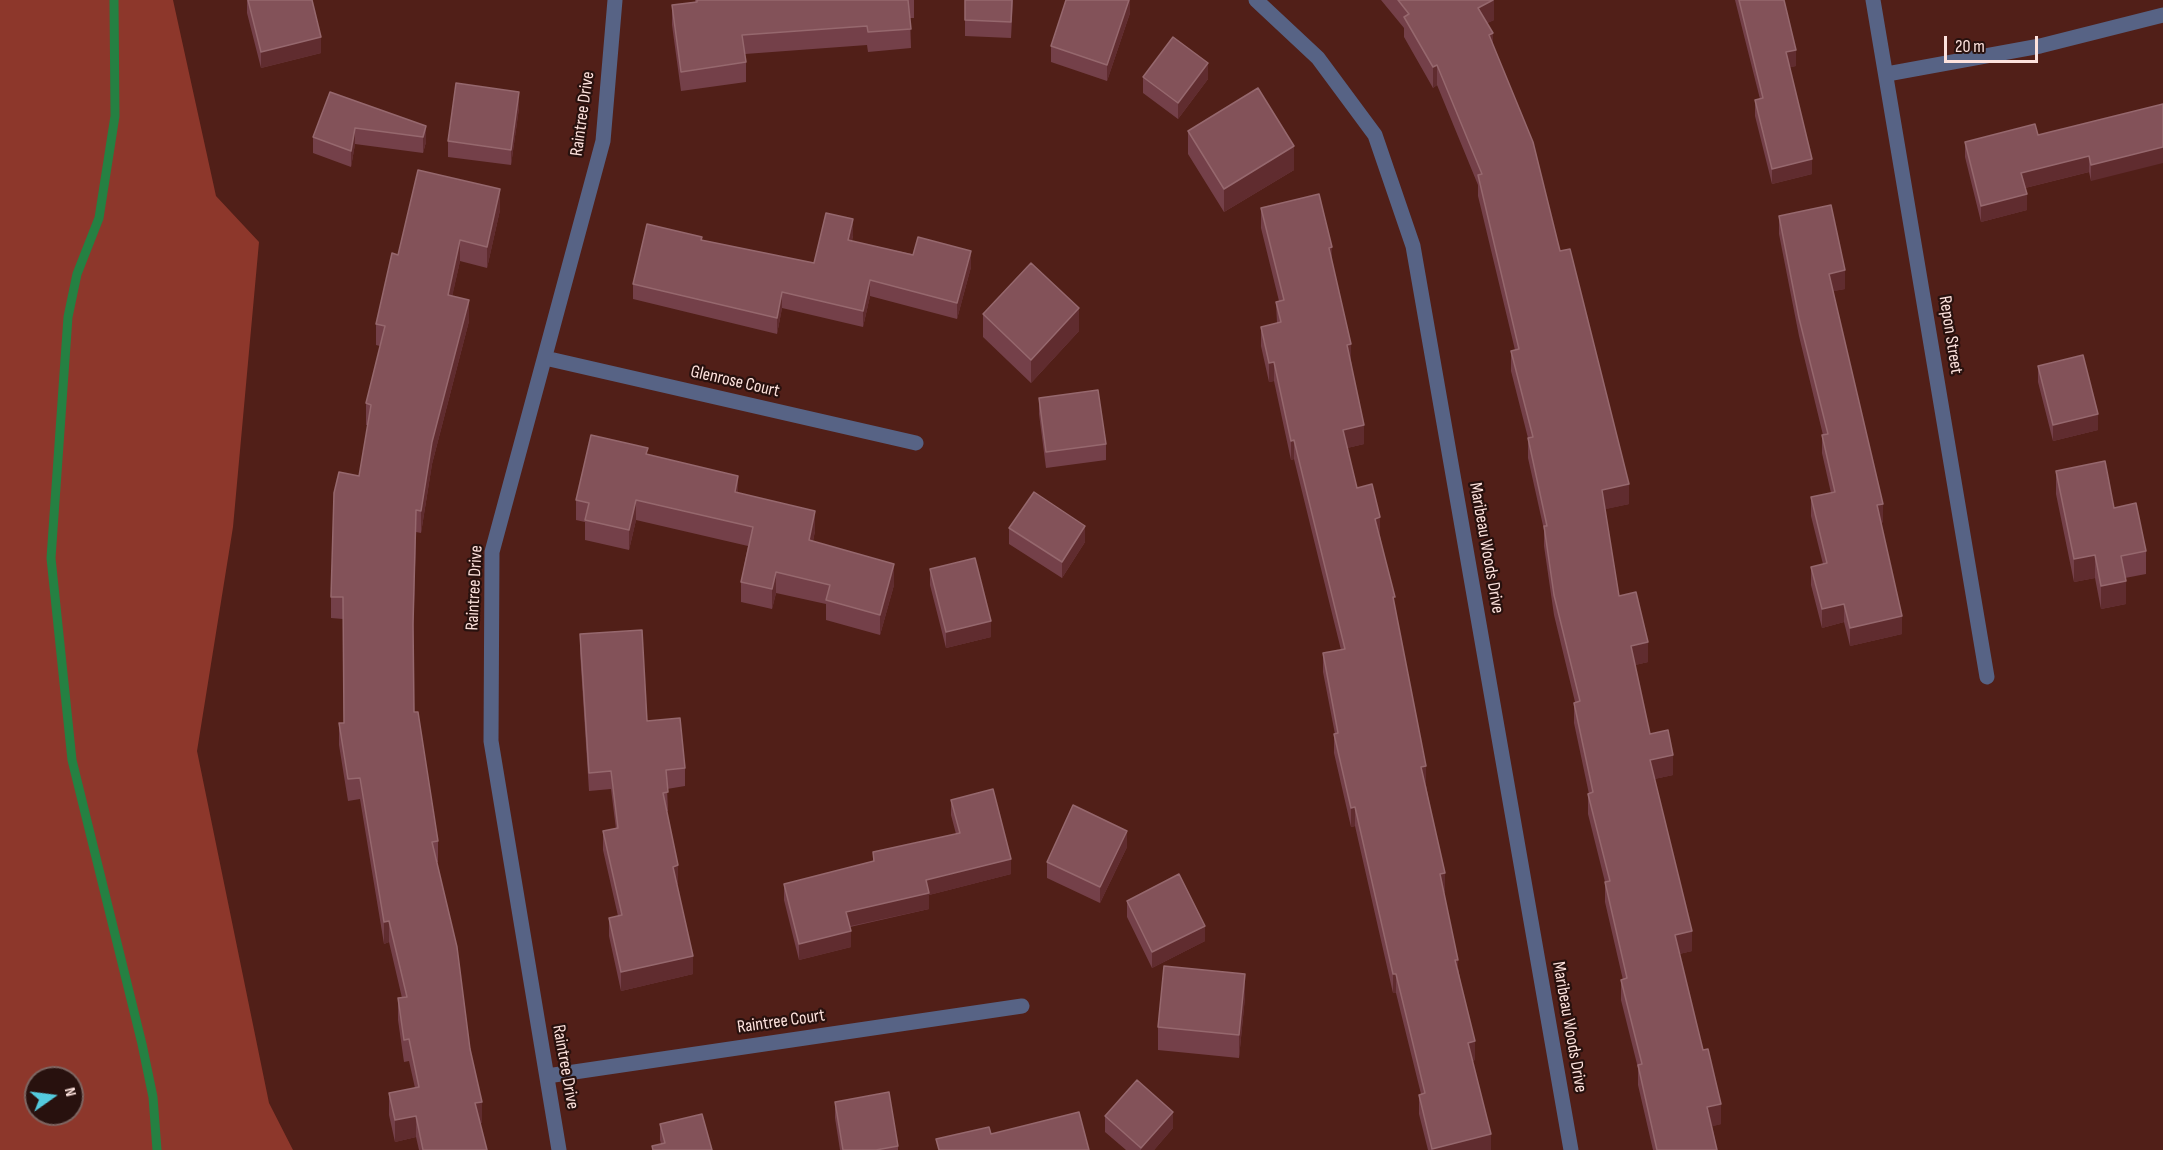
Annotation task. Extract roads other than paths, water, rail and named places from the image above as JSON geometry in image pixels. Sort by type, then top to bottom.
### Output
[{"type":"street","name":"Raintree Drive","points":[[559,1150],[491,741],[492,552],[603,141],[615,0]]},
{"type":"street","name":"Maribeau Woods Drive","points":[[1256,0],[1318,58],[1375,135],[1413,246],[1571,1150]]},
{"type":"street","name":"Repon Street","points":[[1873,0],[1987,677]]},
{"type":"street","points":[[1887,74],[2040,46],[2163,15]]},
{"type":"street","name":"Glenrose Court","points":[[545,358],[916,443]]},
{"type":"street","name":"Raintree Court","points":[[547,1076],[1022,1006]]},
{"type":"waterway","points":[[114,0],[115,116],[99,218],[77,274],[68,317],[51,558],[72,760],[142,1044],[153,1097],[157,1150]]}]
